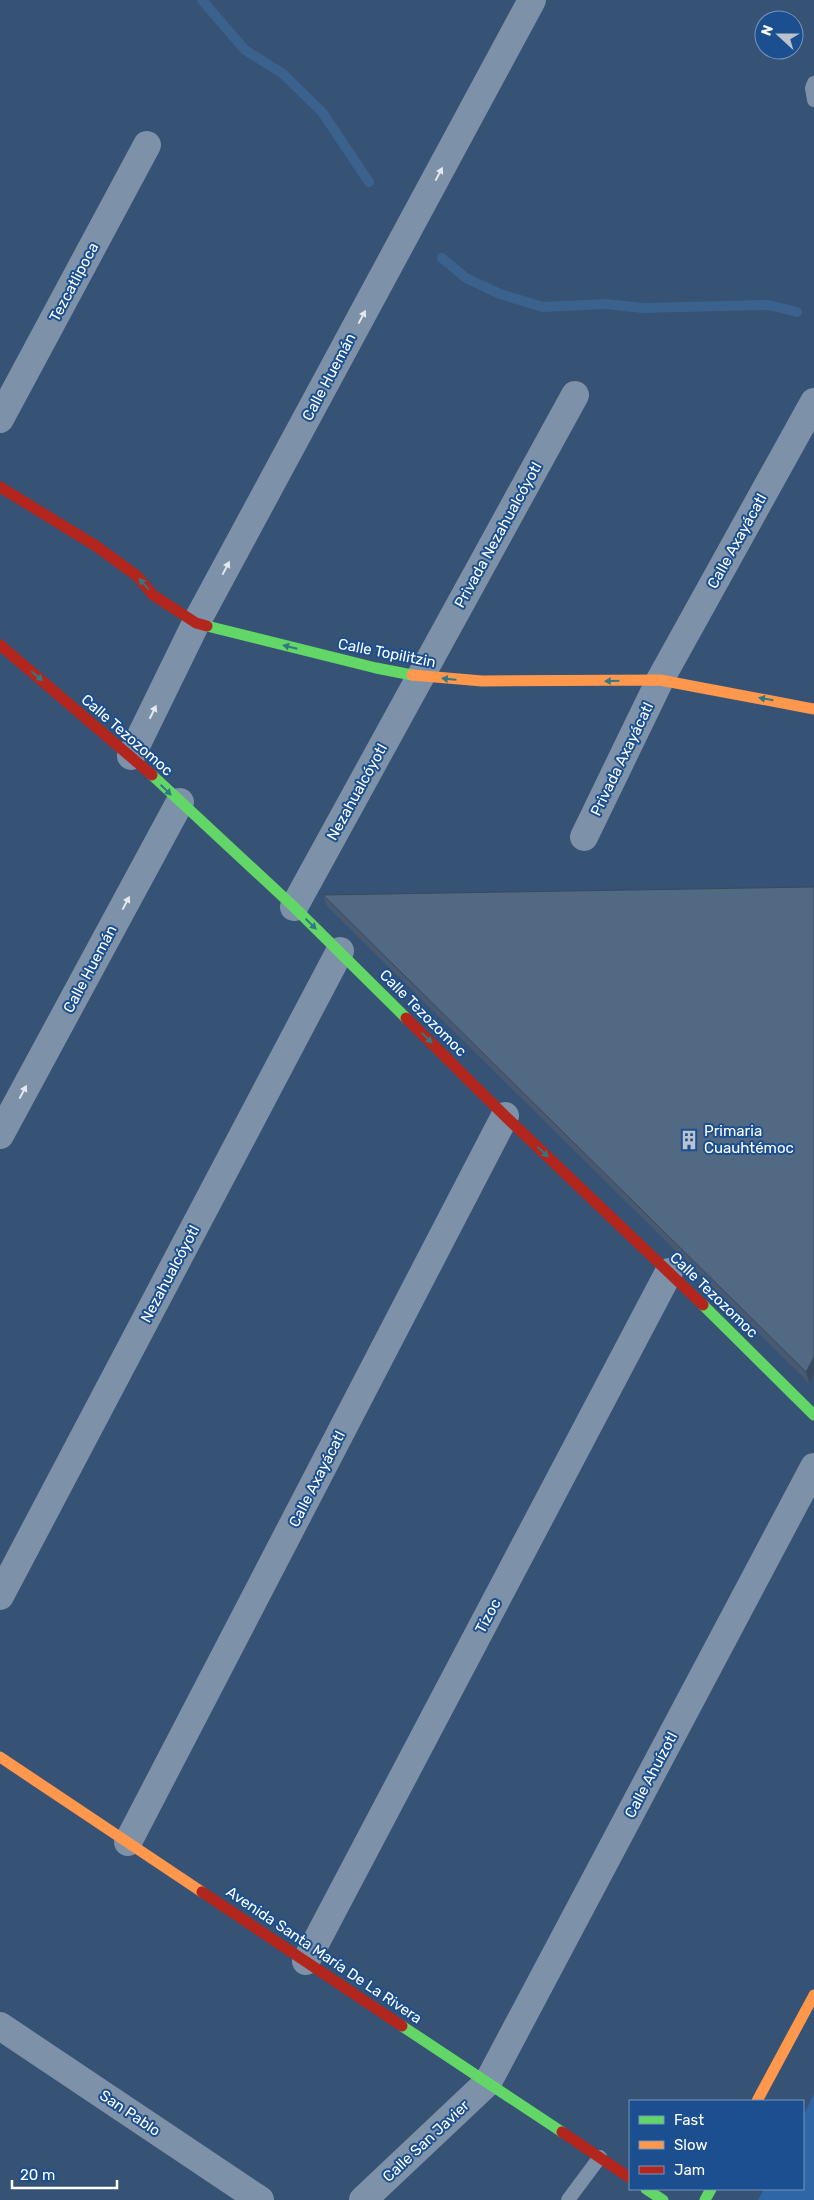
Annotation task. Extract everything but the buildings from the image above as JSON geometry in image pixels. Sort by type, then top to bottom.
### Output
[{"type":"street","name":"Calle Huemán","points":[[131,756],[196,623],[532,0]]},
{"type":"street","name":"Tezcatlipoca","points":[[0,419],[147,145]]},
{"type":"street","name":"Privada Nezahualcóyotl","points":[[420,676],[575,395]]},
{"type":"street","name":"Calle Axayácatl","points":[[660,680],[814,402]]},
{"type":"street","name":"Calle Topilitzin","points":[[0,487],[96,546],[136,576],[153,595],[196,623],[376,668],[420,676],[482,681],[660,680],[814,708]]},
{"type":"street","name":"Calle Tezozomoc","points":[[1,649],[131,756],[294,907],[505,1116],[669,1272],[814,1415]]},
{"type":"street","name":"Nezahualcóyotl","points":[[294,907],[420,676]]},
{"type":"street","name":"Privada Axayácatl","points":[[584,837],[660,680]]},
{"type":"street","name":"Calle Huemán","points":[[0,1135],[180,802]]},
{"type":"street","name":"Nezahualcóyotl","points":[[0,1596],[340,951]]},
{"type":"street","name":"Calle Axayácatl","points":[[128,1842],[505,1116]]},
{"type":"street","name":"Tízoc","points":[[306,1961],[669,1272]]},
{"type":"street","name":"Calle Ahuízotl","points":[[488,2082],[814,1467]]},
{"type":"street","name":"Avenida Santa María De La Rivera","points":[[0,1757],[629,2177]]},
{"type":"street","points":[[759,2100],[814,1996]]},
{"type":"street","name":"San Pablo","points":[[0,2026],[260,2200]]},
{"type":"street","name":"Calle San Javier","points":[[363,2200],[488,2082]]},
{"type":"street","points":[[648,2190],[663,2200]]},
{"type":"lane","points":[[814,83],[812,88],[814,100]]},
{"type":"lane","points":[[568,2200],[600,2157]]},
{"type":"shaded area","points":[[814,2094],[814,2200],[758,2200],[763,2190],[804,2190],[804,2114]]},
{"type":"waterway","points":[[202,0],[245,50],[282,73],[322,112],[369,182]]},
{"type":"waterway","points":[[442,258],[466,278],[500,294],[543,307],[606,304],[642,308],[769,305],[797,312]]},
{"type":"traffic: fast","points":[[207,626],[376,668],[412,675]]},
{"type":"traffic: fast","points":[[152,775],[294,907],[406,1018]]},
{"type":"traffic: fast","points":[[703,1305],[814,1415]]},
{"type":"traffic: fast","points":[[402,2026],[562,2132]]},
{"type":"traffic: fast","points":[[648,2190],[663,2200]]},
{"type":"traffic: fast","points":[[705,2200],[710,2190]]},
{"type":"traffic: slow","points":[[412,675],[482,681],[660,680],[814,709]]},
{"type":"traffic: slow","points":[[0,1757],[202,1892]]},
{"type":"traffic: slow","points":[[758,2100],[814,1995]]},
{"type":"traffic: jam","points":[[0,487],[96,546],[137,576],[153,595],[196,623],[207,626]]},
{"type":"traffic: jam","points":[[0,645],[152,775]]},
{"type":"traffic: jam","points":[[406,1018],[505,1116],[703,1305]]},
{"type":"traffic: jam","points":[[202,1892],[402,2026]]},
{"type":"traffic: jam","points":[[562,2132],[629,2177]]},
{"type":"place","name":"Primaria Cuauhtémoc","points":[[689,1140]]}]
